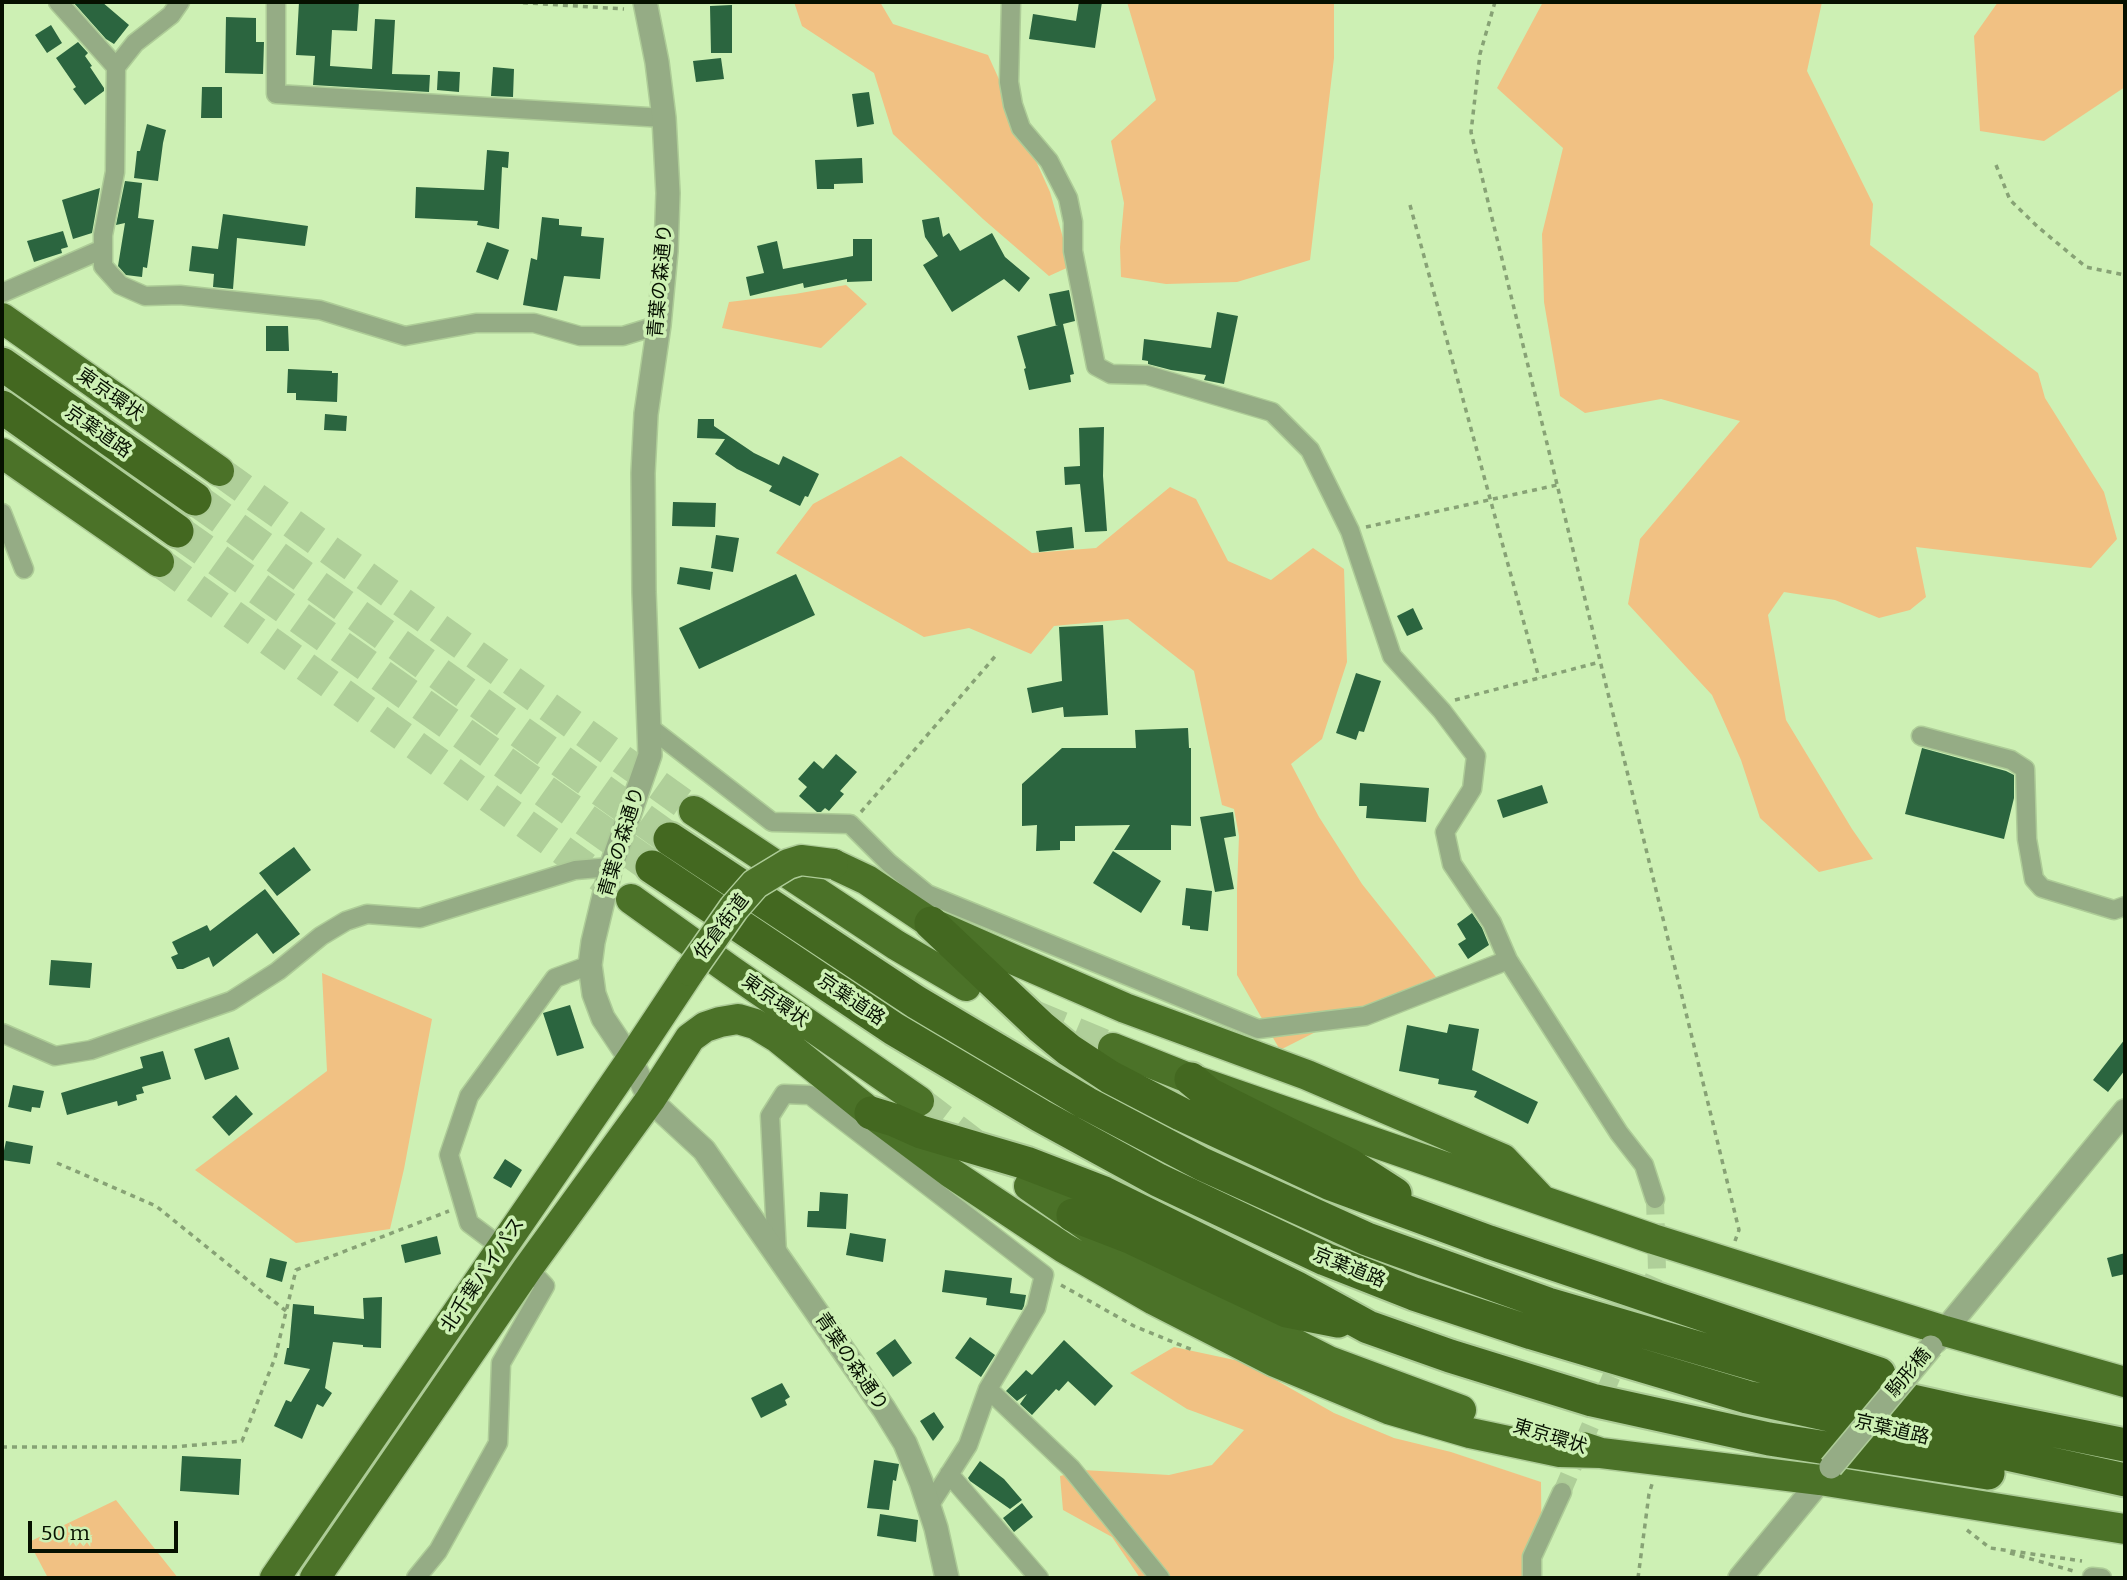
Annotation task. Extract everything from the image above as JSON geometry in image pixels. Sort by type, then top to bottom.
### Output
[{"type":"highway","name":"東京環状","points":[[2,318],[219,471]]},
{"type":"highway","name":"京葉道路","points":[[2,364],[195,499]]},
{"type":"highway","name":"京葉道路","points":[[2,407],[177,531]]},
{"type":"highway","points":[[2,453],[159,562]]},
{"type":"highway","points":[[694,811],[896,944],[966,986]]},
{"type":"highway","name":"京葉道路","points":[[670,839],[916,1002],[1086,1102],[1202,1164],[1356,1234],[1548,1304],[1774,1370],[2125,1445]]},
{"type":"highway","name":"佐倉街道","points":[[690,971],[754,884],[788,863],[801,860],[834,864],[867,880],[931,923],[1125,1008],[1307,1075],[1503,1159],[1544,1202]]},
{"type":"highway","name":"京葉道路","points":[[652,867],[894,1029],[1041,1116],[1158,1180],[1325,1259],[1414,1294],[1532,1333],[1747,1397],[2125,1480]]},
{"type":"highway","name":"東京環状","points":[[631,899],[919,1101]]},
{"type":"highway","points":[[931,923],[1069,1050],[1110,1077],[1181,1114],[1331,1184],[1489,1242],[1920,1387],[1962,1412]]},
{"type":"highway","name":"北千葉バイパス","points":[[275,1578],[690,971]]},
{"type":"highway","name":"北千葉バイパス","points":[[315,1578],[528,1268],[650,1100],[690,1038],[705,1027],[720,1021],[738,1019],[755,1024],[778,1038],[871,1113]]},
{"type":"highway","points":[[1112,1048],[1191,1079],[1938,1339],[2125,1382]]},
{"type":"highway","points":[[1191,1079],[1209,1094],[1350,1164],[1441,1224]]},
{"type":"highway","points":[[871,1113],[921,1132],[1026,1163],[1104,1193],[1368,1326],[1450,1356],[1592,1400],[1755,1436],[2125,1492]]},
{"type":"highway","points":[[871,1113],[951,1172],[1064,1248],[1154,1300],[1275,1362],[1388,1409],[1470,1433],[1560,1452],[1601,1453]]},
{"type":"highway","name":"東京環状","points":[[1029,1186],[1147,1268],[1329,1361],[1441,1404],[1601,1453],[1826,1474],[2125,1529]]},
{"type":"highway","points":[[1073,1215],[1130,1237],[1287,1311],[1368,1326]]},
{"type":"street","points":[[58,2],[116,67]]},
{"type":"street","points":[[180,2],[171,15],[135,43],[116,67],[114,172],[103,235],[103,266],[120,285],[145,296],[180,295],[320,310],[405,336],[476,323],[534,323],[580,336],[623,337],[659,326]]},
{"type":"street","points":[[276,2],[276,94],[664,118]]},
{"type":"street","points":[[1011,2],[1009,82],[1013,105],[1021,128],[1049,161],[1069,198],[1073,222],[1073,251],[1096,366],[1111,374],[1147,375],[1272,412],[1310,450],[1350,531],[1392,656],[1436,705],[1476,756],[1472,789],[1445,832],[1452,864],[1492,923],[1508,960],[1619,1133],[1644,1165],[1655,1199]]},
{"type":"street","name":"青葉の森通り","points":[[646,6],[664,118],[668,193],[666,251],[659,326],[646,414],[643,473],[644,604],[650,755],[611,867],[593,942],[590,965],[594,994],[603,1018],[631,1060],[650,1100],[704,1150],[905,1443],[936,1528],[947,1578]]},
{"type":"street","points":[[2,293],[103,249]]},
{"type":"street","points":[[2,513],[24,569]]},
{"type":"street","points":[[648,726],[772,822],[850,824],[889,863],[927,894],[1258,1029],[1365,1016],[1508,960]]},
{"type":"street","points":[[1922,736],[2011,760],[2025,769],[2026,839],[2034,879],[2042,888],[2115,910],[2125,906]]},
{"type":"street","points":[[2,1033],[55,1056],[91,1050],[231,1001],[278,971],[321,936],[346,921],[368,914],[420,918],[575,870],[611,867]]},
{"type":"street","points":[[501,1247],[469,1223],[449,1155],[469,1096],[555,978],[590,965]]},
{"type":"street","points":[[777,1254],[770,1116],[784,1094],[810,1095],[1044,1276],[1036,1308],[988,1389],[968,1445],[929,1506]]},
{"type":"street","name":"駒形橋","points":[[1740,1578],[2125,1111]]},
{"type":"street","points":[[416,1578],[438,1551],[498,1443],[501,1363],[545,1286],[528,1268]]},
{"type":"street","points":[[988,1389],[1071,1468],[1160,1578]]},
{"type":"street","points":[[949,1474],[1039,1578]]},
{"type":"street","points":[[1532,1578],[1532,1557],[1562,1492]]},
{"type":"path","points":[[513,2],[646,6]]},
{"type":"path","points":[[1495,2],[1480,54],[1471,132],[1739,1230],[1734,1243]]},
{"type":"path","points":[[1996,165],[2010,200],[2038,228],[2085,267],[2125,275]]},
{"type":"path","points":[[1410,205],[1539,678]]},
{"type":"path","points":[[1350,531],[1557,485]]},
{"type":"path","points":[[850,824],[998,653]]},
{"type":"path","points":[[1436,705],[1600,662]]},
{"type":"path","points":[[57,1163],[156,1206],[286,1311]]},
{"type":"path","points":[[2,1447],[173,1447],[242,1440],[275,1358],[296,1270],[464,1205]]},
{"type":"path","points":[[1638,1578],[1653,1480]]},
{"type":"path","points":[[1958,1523],[1990,1549],[2094,1572]]},
{"type":"path","points":[[1997,1549],[2094,1572]]},
{"type":"shaded area","points":[[794,2],[880,2],[893,24],[988,55],[1050,192],[1071,266],[1049,276],[983,219],[893,134],[874,73],[802,26]]},
{"type":"shaded area","points":[[1127,2],[1334,2],[1334,58],[1310,260],[1237,282],[1166,284],[1121,277],[1120,247],[1124,203],[1111,141],[1156,100]]},
{"type":"shaded area","points":[[1543,2],[1822,2],[1807,71],[1873,204],[1870,245],[2038,373],[2045,398],[2104,492],[2117,539],[2091,568],[1916,547],[1926,597],[1910,610],[1879,618],[1835,600],[1784,592],[1768,615],[1786,720],[1873,859],[1819,872],[1760,818],[1741,760],[1712,695],[1628,604],[1640,539],[1740,421],[1661,399],[1585,413],[1560,396],[1544,302],[1542,234],[1563,148],[1497,88]]},
{"type":"shaded area","points":[[1998,2],[2125,2],[2125,87],[2044,141],[1980,131],[1974,36]]},
{"type":"shaded area","points":[[846,285],[867,304],[821,348],[722,328],[729,302]]},
{"type":"shaded area","points":[[901,456],[1032,553],[1096,548],[1170,487],[1196,499],[1228,561],[1271,580],[1313,548],[1344,569],[1347,662],[1322,739],[1291,764],[1319,817],[1362,884],[1436,977],[1375,1002],[1280,1050],[1237,975],[1239,836],[1234,809],[1222,805],[1194,671],[1128,619],[1054,626],[1031,654],[969,628],[924,637],[776,553],[813,504]]},
{"type":"shaded area","points":[[322,973],[432,1019],[390,1229],[296,1243],[195,1170],[327,1071]]},
{"type":"shaded area","points":[[1174,1347],[1244,1362],[1334,1413],[1394,1438],[1451,1452],[1541,1482],[1542,1578],[1140,1578],[1112,1537],[1063,1510],[1060,1476],[1083,1470],[1169,1475],[1212,1465],[1244,1430],[1187,1409],[1130,1373]]},
{"type":"shaded area","points":[[116,1500],[178,1578],[48,1578],[29,1542]]},
{"type":"building","points":[[73,2],[102,2],[129,25],[114,44],[106,39]]},
{"type":"building","points":[[299,2],[359,2],[357,31],[332,30],[330,66],[372,69],[375,19],[395,20],[392,74],[430,75],[429,92],[313,85],[315,56],[296,55]]},
{"type":"building","points":[[1079,2],[1102,2],[1095,48],[1029,39],[1033,14],[1076,21]]},
{"type":"building","points":[[732,5],[732,53],[711,53],[710,6]]},
{"type":"building","points":[[226,17],[256,18],[256,42],[264,42],[263,74],[225,73]]},
{"type":"building","points":[[51,25],[62,43],[47,53],[35,35]]},
{"type":"building","points":[[78,42],[88,53],[85,56],[92,66],[90,67],[104,88],[104,91],[85,105],[56,58]]},
{"type":"building","points":[[721,58],[724,79],[696,82],[693,61]]},
{"type":"building","points":[[493,67],[514,69],[513,97],[491,96]]},
{"type":"building","points":[[438,71],[460,72],[459,92],[437,90]]},
{"type":"building","points":[[202,87],[222,87],[222,118],[201,118]]},
{"type":"building","points":[[869,92],[874,124],[857,127],[852,94]]},
{"type":"building","points":[[147,124],[166,130],[158,181],[134,178],[137,151],[140,151]]},
{"type":"building","points":[[487,150],[509,152],[508,168],[502,167],[499,229],[477,225],[478,221],[415,218],[416,187],[484,190]]},
{"type":"building","points":[[862,158],[863,183],[834,184],[834,189],[817,189],[815,160]]},
{"type":"building","points":[[125,181],[142,183],[138,218],[154,220],[147,268],[143,267],[142,277],[126,275],[118,266],[125,223],[116,225]]},
{"type":"building","points":[[100,188],[92,233],[73,239],[62,200]]},
{"type":"building","points":[[223,214],[308,226],[305,246],[237,238],[233,289],[213,287],[214,274],[189,271],[192,246],[218,249]]},
{"type":"building","points":[[542,217],[559,219],[559,225],[582,227],[581,236],[604,238],[600,279],[564,276],[557,311],[523,305],[531,258],[537,260]]},
{"type":"building","points":[[939,217],[943,237],[949,233],[960,251],[992,233],[1005,257],[1030,278],[1019,292],[1004,279],[952,312],[923,265],[938,256],[925,237],[922,220]]},
{"type":"building","points":[[63,231],[68,247],[61,249],[62,253],[34,262],[27,241]]},
{"type":"building","points":[[853,239],[872,239],[872,281],[847,282],[847,279],[804,288],[803,283],[750,296],[746,277],[764,273],[757,246],[777,241],[783,269],[853,256]]},
{"type":"building","points":[[487,242],[509,250],[498,280],[476,272]]},
{"type":"building","points":[[1069,290],[1075,321],[1063,324],[1074,374],[1070,375],[1071,382],[1029,390],[1017,336],[1056,326],[1049,294]]},
{"type":"building","points":[[1217,312],[1238,316],[1224,384],[1204,380],[1206,375],[1171,370],[1142,360],[1144,339],[1211,348]]},
{"type":"building","points":[[266,326],[288,326],[289,351],[266,351]]},
{"type":"building","points":[[288,369],[338,373],[337,402],[296,400],[296,393],[287,393]]},
{"type":"building","points":[[325,414],[347,416],[346,431],[324,430]]},
{"type":"building","points":[[698,419],[714,419],[714,426],[754,453],[779,465],[783,456],[819,474],[808,497],[805,496],[800,506],[769,491],[772,486],[737,469],[715,454],[725,439],[697,438]]},
{"type":"building","points":[[1104,427],[1103,476],[1107,531],[1085,532],[1080,484],[1065,485],[1064,467],[1080,466],[1079,428]]},
{"type":"building","points":[[673,502],[716,503],[715,527],[672,526]]},
{"type":"building","points":[[1072,527],[1074,548],[1039,552],[1036,531]]},
{"type":"building","points":[[716,535],[739,538],[733,572],[711,568]]},
{"type":"building","points":[[680,567],[713,572],[710,590],[677,584]]},
{"type":"building","points":[[796,574],[815,615],[699,669],[679,628]]},
{"type":"building","points":[[1413,608],[1423,629],[1407,636],[1397,616]]},
{"type":"building","points":[[1103,625],[1108,715],[1064,717],[1063,707],[1032,713],[1027,688],[1062,681],[1059,627]]},
{"type":"building","points":[[1356,673],[1381,681],[1364,732],[1359,731],[1356,740],[1336,733]]},
{"type":"building","points":[[1188,728],[1191,748],[1191,826],[1171,825],[1171,850],[1114,850],[1130,825],[1075,826],[1075,841],[1060,841],[1060,850],[1036,851],[1037,825],[1022,826],[1022,784],[1062,748],[1136,748],[1135,730]]},
{"type":"building","points":[[1922,748],[2014,775],[2014,798],[2004,839],[1905,814]]},
{"type":"building","points":[[836,754],[857,772],[840,791],[844,794],[829,811],[825,808],[817,812],[799,796],[807,787],[798,779],[814,761],[823,769]]},
{"type":"building","points":[[1360,783],[1429,788],[1426,822],[1366,818],[1367,806],[1359,806]]},
{"type":"building","points":[[1542,785],[1548,803],[1503,818],[1497,800]]},
{"type":"building","points":[[1233,812],[1236,836],[1224,838],[1234,889],[1215,892],[1200,817]]},
{"type":"building","points":[[294,847],[311,870],[277,896],[259,873]]},
{"type":"building","points":[[1113,851],[1161,881],[1141,913],[1093,883]]},
{"type":"building","points":[[1186,888],[1212,891],[1208,931],[1182,925]]},
{"type":"building","points":[[265,889],[300,934],[273,954],[257,933],[213,967],[209,957],[183,969],[177,969],[171,957],[178,954],[172,942],[207,925],[210,931]]},
{"type":"building","points":[[1472,913],[1489,945],[1468,959],[1458,944],[1466,939],[1457,924]]},
{"type":"building","points":[[51,960],[92,963],[90,988],[49,985]]},
{"type":"building","points":[[570,1005],[584,1048],[557,1056],[543,1013]]},
{"type":"building","points":[[1449,1024],[1479,1029],[1472,1070],[1538,1102],[1528,1124],[1474,1097],[1477,1091],[1438,1084],[1439,1079],[1399,1071],[1407,1025],[1447,1033]]},
{"type":"building","points":[[229,1037],[239,1069],[205,1080],[194,1049]]},
{"type":"building","points":[[2125,1039],[2125,1070],[2108,1092],[2093,1080]]},
{"type":"building","points":[[163,1051],[171,1079],[142,1087],[144,1093],[136,1095],[137,1100],[118,1106],[117,1101],[67,1115],[61,1093],[143,1068],[140,1057]]},
{"type":"building","points":[[13,1085],[44,1091],[40,1108],[32,1107],[31,1112],[8,1107]]},
{"type":"building","points":[[236,1095],[253,1114],[229,1136],[212,1117]]},
{"type":"building","points":[[6,1141],[33,1146],[30,1164],[2,1160]]},
{"type":"building","points":[[505,1159],[522,1170],[511,1188],[493,1178]]},
{"type":"building","points":[[820,1192],[848,1194],[846,1229],[807,1227],[808,1211],[819,1211]]},
{"type":"building","points":[[850,1233],[886,1239],[883,1262],[846,1255]]},
{"type":"building","points":[[437,1236],[441,1254],[405,1263],[401,1245]]},
{"type":"building","points":[[2125,1253],[2125,1274],[2112,1277],[2107,1258]]},
{"type":"building","points":[[270,1258],[287,1262],[282,1282],[266,1277]]},
{"type":"building","points":[[945,1270],[1012,1278],[1010,1293],[1026,1295],[1024,1306],[1022,1310],[986,1305],[987,1298],[942,1292]]},
{"type":"building","points":[[382,1297],[381,1348],[333,1342],[325,1388],[332,1393],[323,1407],[317,1404],[302,1439],[274,1426],[286,1400],[291,1402],[310,1369],[284,1364],[289,1348],[293,1304],[314,1306],[314,1314],[364,1319],[363,1298]]},
{"type":"building","points":[[970,1337],[995,1355],[981,1377],[955,1358]]},
{"type":"building","points":[[895,1339],[912,1363],[893,1377],[876,1353]]},
{"type":"building","points":[[1064,1340],[1113,1386],[1095,1406],[1068,1381],[1059,1391],[1056,1389],[1032,1415],[1020,1404],[1027,1394],[1017,1401],[1006,1391],[1026,1370],[1032,1375]]},
{"type":"building","points":[[782,1383],[790,1397],[785,1400],[787,1405],[761,1418],[751,1398]]},
{"type":"building","points":[[934,1412],[944,1427],[933,1441],[920,1421]]},
{"type":"building","points":[[182,1456],[241,1459],[239,1495],[180,1491]]},
{"type":"building","points":[[874,1460],[899,1464],[896,1481],[893,1480],[889,1510],[867,1508]]},
{"type":"building","points":[[980,1461],[1004,1479],[1022,1500],[1010,1509],[970,1481],[968,1478]]},
{"type":"building","points":[[1022,1503],[1033,1517],[1014,1532],[1003,1518]]},
{"type":"building","points":[[880,1514],[918,1520],[916,1542],[877,1536]]},
{"type":"tunnel","points":[[219,471],[694,811]]},
{"type":"tunnel","points":[[195,499],[670,839]]},
{"type":"tunnel","points":[[177,531],[652,867]]},
{"type":"tunnel","points":[[159,562],[611,885]]},
{"type":"tunnel","points":[[1034,1015],[1113,1048]]},
{"type":"tunnel","points":[[919,1101],[979,1147]]},
{"type":"tunnel","points":[[1562,1492],[1657,1270],[1655,1199]]}]
